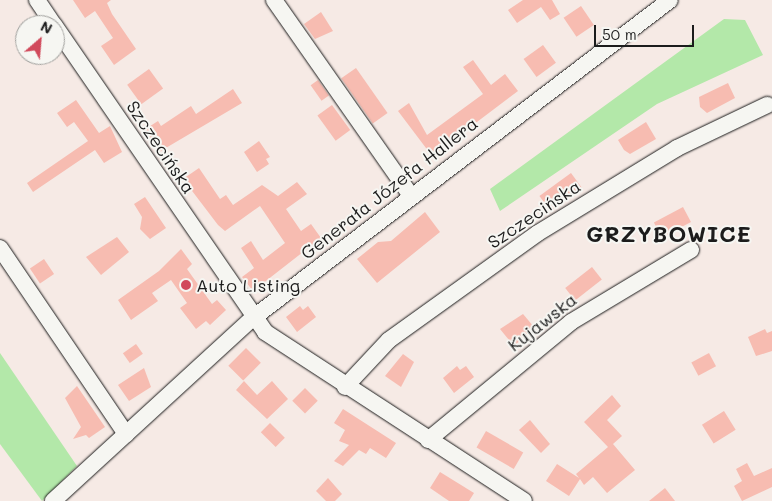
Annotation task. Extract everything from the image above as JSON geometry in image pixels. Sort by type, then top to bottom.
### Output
[{"type":"street","name":"Szczecińska","points":[[37,0],[47,15]]},
{"type":"street","points":[[274,0],[411,196]]},
{"type":"street","name":"Generała Józefa Hallera","points":[[52,501],[253,318],[670,0]]},
{"type":"street","name":"Szczecińska","points":[[65,41],[253,318],[276,342],[524,501]]},
{"type":"street","name":"Szczecińska","points":[[346,387],[389,340],[538,233],[677,148],[767,105]]},
{"type":"street","points":[[0,248],[126,434]]},
{"type":"street","name":"Kujawska","points":[[428,440],[571,322],[691,250]]},
{"type":"green space","points":[[724,19],[745,20],[763,55],[657,104],[500,211],[490,189]]},
{"type":"green space","points":[[0,353],[77,466],[42,501],[0,444]]},
{"type":"building","points":[[73,0],[111,0],[107,3],[112,14],[136,49],[114,65],[101,46],[113,38],[95,11],[85,18]]},
{"type":"building","points":[[523,0],[552,0],[560,14],[550,20],[541,7],[517,23],[508,10]]},
{"type":"building","points":[[581,6],[594,25],[576,37],[564,18]]},
{"type":"building","points":[[321,12],[333,31],[315,39],[304,24]]},
{"type":"building","points":[[543,45],[556,63],[537,77],[524,59]]},
{"type":"building","points":[[473,60],[491,85],[505,74],[518,91],[432,156],[398,111],[409,103],[427,135],[483,94],[463,67]]},
{"type":"building","points":[[356,68],[388,113],[373,123],[341,78]]},
{"type":"building","points":[[149,69],[163,88],[141,104],[127,85]]},
{"type":"building","points":[[318,80],[329,96],[322,101],[311,85]]},
{"type":"building","points":[[728,83],[735,98],[707,113],[700,107],[699,97]]},
{"type":"building","points":[[233,89],[242,103],[159,152],[144,130],[158,121],[161,126],[191,106],[196,114]]},
{"type":"building","points":[[76,100],[99,133],[110,126],[122,152],[104,163],[95,150],[33,192],[27,183],[88,141],[74,122],[67,127],[57,113]]},
{"type":"building","points":[[332,105],[350,130],[336,141],[317,116]]},
{"type":"building","points":[[646,122],[656,139],[630,154],[624,150],[618,140]]},
{"type":"building","points":[[259,141],[270,157],[266,159],[269,164],[257,172],[244,152]]},
{"type":"building","points":[[199,168],[220,199],[226,195],[233,205],[262,185],[278,196],[297,182],[307,194],[286,209],[301,231],[311,224],[321,238],[253,291],[242,277],[254,268],[241,248],[251,241],[263,260],[285,243],[260,206],[225,231],[218,225],[183,179]]},
{"type":"building","points":[[571,173],[582,188],[551,211],[539,196]]},
{"type":"building","points":[[145,197],[166,228],[150,239],[140,229],[142,217],[134,204]]},
{"type":"building","points":[[683,207],[691,222],[662,238],[654,222]]},
{"type":"building","points":[[425,212],[440,232],[377,283],[357,259],[378,242],[391,241]]},
{"type":"building","points":[[117,237],[129,252],[101,275],[86,257]]},
{"type":"building","points":[[181,249],[192,264],[187,269],[212,304],[217,300],[226,310],[210,325],[206,321],[196,329],[180,308],[187,303],[171,280],[152,293],[158,301],[131,320],[118,300],[159,271]]},
{"type":"building","points":[[44,259],[54,274],[40,283],[30,269]]},
{"type":"building","points":[[592,267],[602,280],[575,301],[565,288]]},
{"type":"building","points":[[300,306],[303,310],[308,306],[316,317],[297,332],[286,317]]},
{"type":"building","points":[[523,314],[534,327],[514,346],[500,329]]},
{"type":"building","points":[[765,329],[767,333],[772,331],[772,351],[756,356],[748,337]]},
{"type":"building","points":[[136,344],[143,354],[130,363],[123,353]]},
{"type":"building","points":[[246,348],[261,363],[243,381],[228,366]]},
{"type":"building","points":[[709,353],[716,366],[698,376],[691,362]]},
{"type":"building","points":[[403,354],[414,362],[401,387],[385,376]]},
{"type":"building","points":[[457,366],[460,370],[466,366],[474,377],[454,393],[443,378]]},
{"type":"building","points":[[144,368],[151,387],[129,401],[118,385]]},
{"type":"building","points":[[244,381],[257,395],[272,381],[288,399],[267,419],[236,390]]},
{"type":"building","points":[[77,386],[105,427],[89,438],[86,435],[73,439],[81,427],[65,398]]},
{"type":"building","points":[[305,388],[318,401],[305,413],[292,401]]},
{"type":"building","points":[[612,395],[621,406],[607,420],[622,436],[613,444],[635,470],[607,493],[593,477],[584,485],[580,479],[569,496],[546,481],[557,464],[579,478],[576,474],[608,447],[584,422]]},
{"type":"building","points":[[343,409],[396,443],[386,458],[370,448],[366,454],[359,450],[343,466],[334,461],[349,445],[339,441],[345,430],[334,423]]},
{"type":"building","points":[[724,411],[736,430],[714,443],[702,425]]},
{"type":"building","points":[[530,420],[550,444],[541,453],[519,430]]},
{"type":"building","points":[[270,423],[285,438],[276,447],[261,432]]},
{"type":"building","points":[[486,431],[523,452],[514,469],[476,447]]},
{"type":"building","points":[[747,463],[754,476],[772,468],[772,487],[742,501],[734,486],[742,481],[736,469]]},
{"type":"building","points":[[440,472],[474,493],[469,501],[449,501],[430,488]]},
{"type":"building","points":[[328,478],[342,494],[335,501],[326,501],[316,491]]},
{"type":"building","points":[[665,488],[675,501],[649,501]]},
{"type":"place","name":"Auto Listing","points":[[186,285]]},
{"type":"district","name":"GRZYBOWICE","points":[[669,234]]}]
